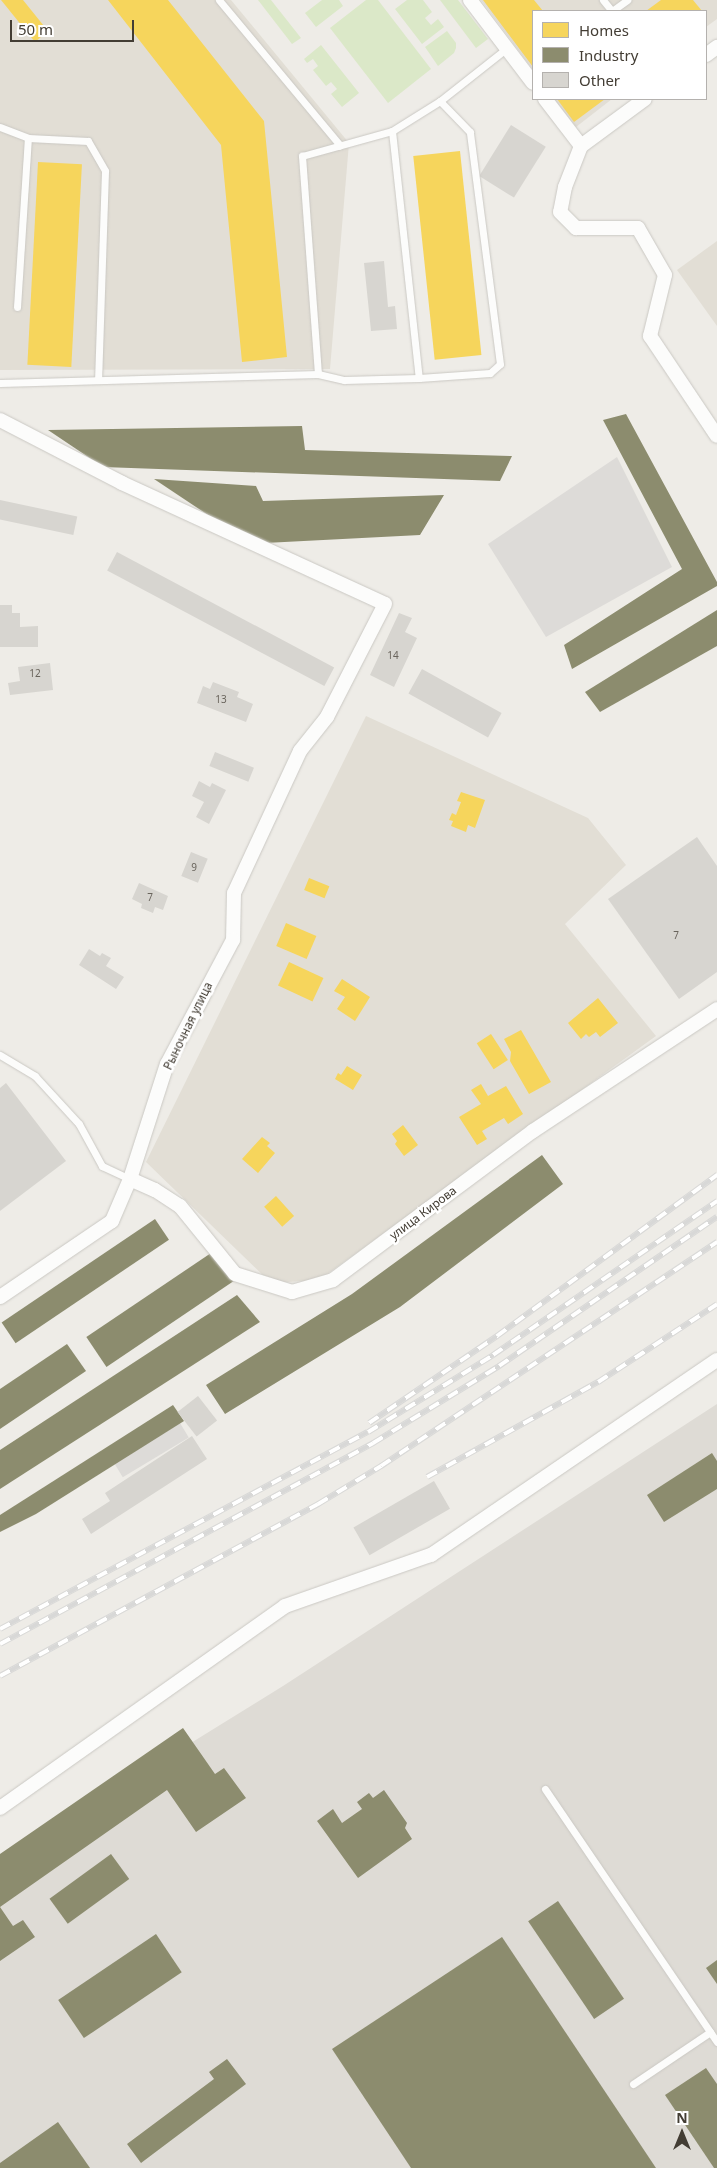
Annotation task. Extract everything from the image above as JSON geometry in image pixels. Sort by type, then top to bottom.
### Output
[{"type":"street","points":[[470,0],[532,82]]},
{"type":"street","points":[[707,54],[717,46]]},
{"type":"street","points":[[546,100],[580,146]]},
{"type":"street","points":[[644,100],[580,146],[565,187],[560,212],[576,228],[638,228],[665,275],[650,336],[717,436]]},
{"type":"street","name":"Рыночная улица","points":[[0,420],[122,483],[385,604],[327,717],[300,752],[234,893],[232,940],[167,1064],[130,1179],[112,1221],[0,1297]]},
{"type":"street","name":"улица Кирова","points":[[130,1179],[155,1190],[180,1206],[235,1274],[292,1292],[333,1280],[533,1131],[717,1009]]},
{"type":"street","points":[[0,1808],[285,1606],[431,1555],[717,1360]]},
{"type":"lane","points":[[219,0],[340,145]]},
{"type":"lane","points":[[603,0],[611,10]]},
{"type":"lane","points":[[613,10],[627,0]]},
{"type":"lane","points":[[318,374],[302,156],[392,130],[440,100],[507,48]]},
{"type":"lane","points":[[0,383],[318,374],[344,380],[419,378],[490,373],[500,364],[470,132],[440,100]]},
{"type":"lane","points":[[0,126],[28,138],[88,141],[105,171],[98,380]]},
{"type":"lane","points":[[392,130],[419,378]]},
{"type":"lane","points":[[17,306],[28,138]]},
{"type":"lane","points":[[0,1055],[35,1076],[79,1124],[102,1166],[130,1179]]},
{"type":"lane","points":[[545,1789],[717,2042]]},
{"type":"lane","points":[[633,2084],[710,2032]]},
{"type":"shaded area","points":[[0,0],[231,0],[349,143],[330,369],[0,370]]},
{"type":"shaded area","points":[[481,0],[717,0],[717,19],[707,26],[707,10],[532,10],[532,69]]},
{"type":"shaded area","points":[[555,100],[611,100],[576,127]]},
{"type":"shaded area","points":[[717,241],[717,326],[677,270]]},
{"type":"shaded area","points":[[617,457],[672,567],[546,637],[488,544]]},
{"type":"shaded area","points":[[366,716],[588,818],[626,865],[565,924],[656,1036],[319,1280],[271,1283],[146,1162]]},
{"type":"shaded area","points":[[717,1404],[717,2168],[0,2168],[0,1861],[283,1686]]},
{"type":"shaded area","points":[[180,1423],[189,1438],[123,1477],[114,1463]]},
{"type":"green space","points":[[258,0],[271,0],[301,38],[292,44]]},
{"type":"green space","points":[[322,0],[339,0],[343,6],[316,27],[305,13]]},
{"type":"green space","points":[[366,0],[378,0],[431,69],[388,103],[330,28]]},
{"type":"green space","points":[[407,0],[423,0],[432,12],[425,18],[431,25],[438,19],[444,27],[422,44],[395,9]]},
{"type":"green space","points":[[440,0],[458,0],[488,39],[476,48]]},
{"type":"green space","points":[[447,31],[456,43],[456,48],[454,53],[438,66],[425,47]]},
{"type":"green space","points":[[321,45],[359,93],[342,107],[331,94],[337,89],[331,82],[326,86],[313,70],[318,66],[313,59],[307,63],[304,59]]},
{"type":"building: Homes","points":[[1,0],[23,0],[48,31],[35,42]]},
{"type":"building: Homes","points":[[108,0],[168,0],[264,121],[287,357],[242,362],[221,145]]},
{"type":"building: Homes","points":[[483,0],[534,0],[542,10],[532,10],[532,66]]},
{"type":"building: Homes","points":[[661,0],[693,0],[701,10],[647,10]]},
{"type":"building: Homes","points":[[558,100],[604,100],[574,122]]},
{"type":"building: Homes","points":[[460,151],[481,355],[435,360],[413,156]]},
{"type":"building: Homes","points":[[38,162],[82,164],[71,367],[27,365]]},
{"type":"building: Homes","points":[[461,792],[485,800],[475,828],[468,825],[466,832],[451,826],[453,821],[449,820],[452,813],[456,815],[461,802],[457,801]]},
{"type":"building: Homes","points":[[309,878],[329,886],[325,898],[304,890]]},
{"type":"building: Homes","points":[[286,923],[316,936],[307,959],[276,946]]},
{"type":"building: Homes","points":[[289,962],[323,978],[312,1002],[278,986]]},
{"type":"building: Homes","points":[[342,979],[370,997],[355,1021],[337,1009],[345,997],[334,991]]},
{"type":"building: Homes","points":[[598,998],[618,1023],[600,1037],[596,1032],[589,1037],[586,1034],[581,1039],[568,1023]]},
{"type":"building: Homes","points":[[521,1030],[551,1082],[529,1094],[510,1061],[511,1052],[504,1039]]},
{"type":"building: Homes","points":[[491,1034],[508,1060],[494,1069],[477,1043]]},
{"type":"building: Homes","points":[[347,1066],[362,1075],[353,1090],[335,1079],[338,1073],[341,1075]]},
{"type":"building: Homes","points":[[481,1084],[488,1096],[506,1086],[523,1114],[508,1124],[504,1118],[482,1131],[487,1139],[477,1145],[459,1117],[481,1104],[471,1090]]},
{"type":"building: Homes","points":[[403,1125],[418,1145],[404,1156],[395,1144],[397,1141],[392,1134]]},
{"type":"building: Homes","points":[[262,1137],[270,1143],[267,1146],[275,1153],[258,1173],[242,1159]]},
{"type":"building: Homes","points":[[276,1196],[294,1216],[282,1227],[264,1207]]},
{"type":"building: Industry","points":[[626,414],[717,582],[717,586],[572,669],[564,645],[682,569],[603,420]]},
{"type":"building: Industry","points":[[302,426],[305,450],[512,456],[500,481],[103,467],[48,430]]},
{"type":"building: Industry","points":[[154,479],[256,486],[263,501],[444,495],[420,535],[265,543],[226,527]]},
{"type":"building: Industry","points":[[717,610],[717,646],[600,712],[585,692]]},
{"type":"building: Industry","points":[[542,1155],[563,1184],[400,1307],[225,1414],[206,1385],[352,1294]]},
{"type":"building: Industry","points":[[155,1219],[169,1240],[16,1343],[2,1322]]},
{"type":"building: Industry","points":[[214,1251],[234,1281],[106,1367],[86,1337]]},
{"type":"building: Industry","points":[[237,1295],[260,1322],[0,1489],[0,1450]]},
{"type":"building: Industry","points":[[67,1344],[86,1371],[0,1429],[0,1389]]},
{"type":"building: Industry","points":[[173,1405],[184,1421],[36,1514],[0,1532],[0,1515]]},
{"type":"building: Industry","points":[[712,1453],[717,1461],[717,1489],[664,1522],[647,1495]]},
{"type":"building: Industry","points":[[183,1728],[215,1774],[224,1768],[246,1798],[196,1832],[167,1790],[0,1907],[0,1854]]},
{"type":"building: Industry","points":[[384,1790],[407,1823],[405,1828],[412,1839],[358,1878],[317,1821],[333,1809],[342,1823],[362,1809],[357,1802],[369,1793],[373,1798]]},
{"type":"building: Industry","points":[[111,1854],[129,1879],[68,1924],[50,1899]]},
{"type":"building: Industry","points":[[558,1901],[624,1999],[594,2019],[528,1921]]},
{"type":"building: Industry","points":[[0,1907],[13,1926],[23,1920],[35,1937],[0,1961]]},
{"type":"building: Industry","points":[[156,1934],[182,1972],[84,2038],[58,2000]]},
{"type":"building: Industry","points":[[502,1937],[656,2168],[411,2168],[332,2049]]},
{"type":"building: Industry","points":[[717,1960],[717,1984],[706,1968]]},
{"type":"building: Industry","points":[[227,2059],[246,2084],[141,2163],[127,2144],[214,2079],[209,2072]]},
{"type":"building: Industry","points":[[706,2068],[717,2084],[717,2168],[714,2168],[665,2095]]},
{"type":"building: Industry","points":[[58,2122],[90,2168],[0,2168],[0,2163]]},
{"type":"building: Other","points":[[511,125],[546,147],[514,198],[479,176]]},
{"type":"building: Other","points":[[384,261],[388,307],[395,306],[397,329],[371,331],[364,263]]},
{"type":"building: Other","points":[[0,500],[77,516],[73,535],[0,519]]},
{"type":"building: Other","points":[[117,552],[334,667],[324,686],[107,571]]},
{"type":"building: Other","points":[[0,605],[12,605],[12,613],[20,613],[20,627],[38,626],[38,647],[0,647]]},
{"type":"building: Other","points":[[399,613],[412,618],[405,632],[417,638],[394,687],[370,675]]},
{"type":"building: Other","points":[[50,663],[53,690],[10,695],[8,683],[20,681],[18,667]]},
{"type":"building: Other","points":[[422,669],[502,713],[488,738],[408,693]]},
{"type":"building: Other","points":[[213,682],[239,692],[237,697],[253,704],[246,722],[197,703],[203,686],[210,689]]},
{"type":"building: Other","points":[[215,752],[254,768],[248,782],[209,766]]},
{"type":"building: Other","points":[[199,781],[210,787],[212,783],[226,790],[209,824],[196,817],[204,802],[192,796]]},
{"type":"building: Other","points":[[697,837],[717,866],[717,972],[679,999],[608,899]]},
{"type":"building: Other","points":[[191,852],[208,859],[198,883],[181,876]]},
{"type":"building: Other","points":[[139,883],[168,896],[163,910],[155,907],[153,913],[141,908],[142,904],[132,899]]},
{"type":"building: Other","points":[[89,949],[100,956],[102,953],[111,958],[106,966],[124,977],[116,989],[79,965]]},
{"type":"building: Other","points":[[6,1083],[66,1161],[0,1211],[0,1088]]},
{"type":"building: Other","points":[[198,1396],[217,1420],[197,1436],[178,1412]]},
{"type":"building: Other","points":[[192,1436],[207,1459],[91,1534],[82,1519],[110,1501],[105,1493]]},
{"type":"building: Other","points":[[434,1481],[450,1509],[369,1555],[353,1528]]},
{"type":"railway","points":[[369,1423],[497,1336],[717,1175]]},
{"type":"railway","points":[[0,1629],[368,1432],[493,1355],[717,1201]]},
{"type":"railway","points":[[0,1644],[373,1443],[499,1366],[717,1217]]},
{"type":"railway","points":[[0,1676],[318,1504],[381,1466],[717,1242]]},
{"type":"railway","points":[[427,1477],[598,1382],[717,1304]]}]
